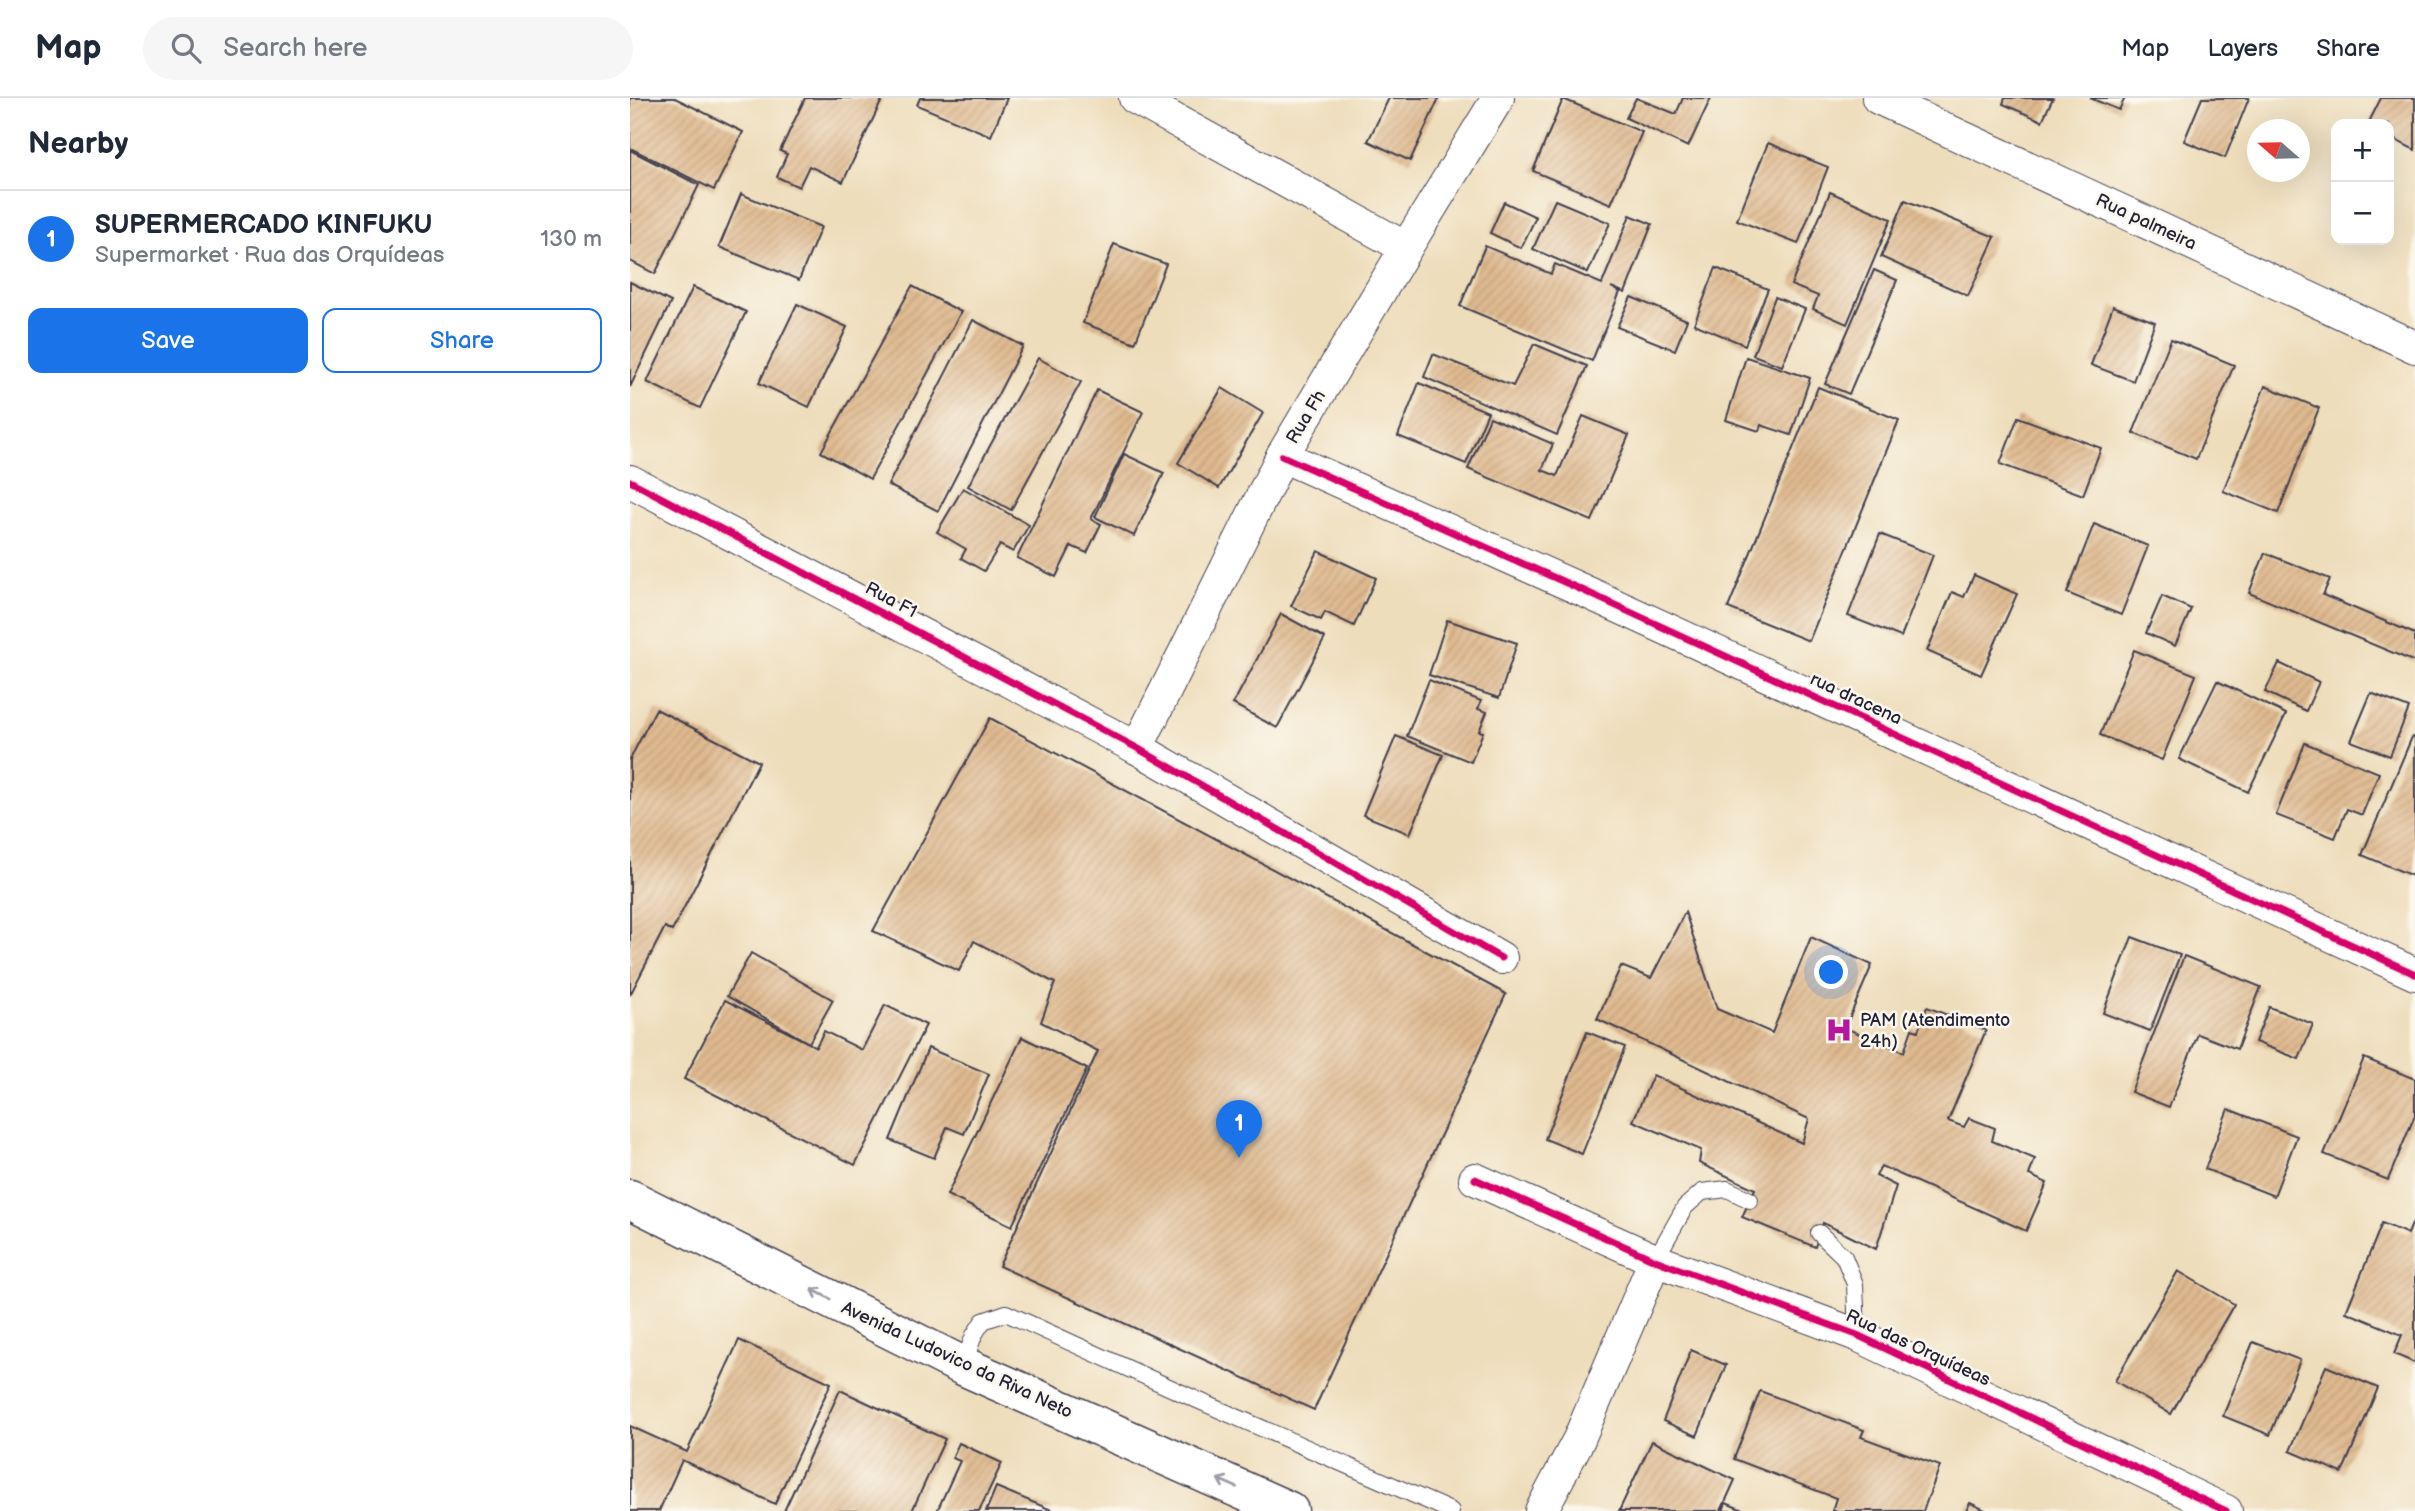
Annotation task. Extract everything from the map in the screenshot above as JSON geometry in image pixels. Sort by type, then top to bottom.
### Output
[{"type":"street","points":[[1135,98],[1406,248]]},
{"type":"street","name":"Rua Fh","points":[[1137,748],[1283,456],[1498,98]]},
{"type":"street","name":"Rua palmeira","points":[[1878,98],[2415,347]]},
{"type":"street","name":"rua dracena","points":[[1283,456],[1582,590],[2415,974]]},
{"type":"street","name":"Rua F1","points":[[630,481],[1137,748],[1501,958]]},
{"type":"street","name":"Rua das Orquídeas","points":[[1475,1179],[1655,1260],[1857,1335],[2226,1511]]},
{"type":"street","name":"Avenida Ludovico da Riva Neto","points":[[630,1199],[963,1366],[1289,1511]]},
{"type":"street","points":[[1541,1511],[1579,1439],[1655,1260]]},
{"type":"lane","points":[[1655,1260],[1685,1208],[1702,1192],[1727,1189],[1750,1200]]},
{"type":"lane","points":[[1819,1233],[1844,1257],[1855,1284],[1857,1335]]},
{"type":"lane","points":[[963,1366],[974,1335],[983,1321],[1006,1313],[1451,1511]]},
{"type":"building","points":[[630,98],[675,98],[743,132],[714,190],[630,148]]},
{"type":"building","points":[[805,98],[883,98],[843,182],[809,166],[799,187],[777,177],[787,154],[780,151]]},
{"type":"building","points":[[920,98],[1007,98],[991,136],[917,105]]},
{"type":"building","points":[[1389,98],[1439,98],[1410,161],[1368,141]]},
{"type":"building","points":[[1636,98],[1676,114],[1683,98],[1711,98],[1688,147],[1626,118]]},
{"type":"building","points":[[2005,98],[2053,98],[2042,121],[2003,104]]},
{"type":"building","points":[[2090,98],[2125,98],[2119,110]]},
{"type":"building","points":[[2202,98],[2249,98],[2225,158],[2184,141]]},
{"type":"building","points":[[2381,98],[2415,98],[2415,150],[2394,140],[2394,119],[2370,119]]},
{"type":"building","points":[[1563,99],[1642,132],[1611,204],[1533,171]]},
{"type":"building","points":[[1768,143],[1828,167],[1798,244],[1737,220]]},
{"type":"building","points":[[630,150],[699,185],[655,274],[630,261]]},
{"type":"building","points":[[1830,192],[1891,219],[1847,324],[1813,309],[1818,296],[1791,285]]},
{"type":"building","points":[[741,194],[821,227],[799,280],[719,247]]},
{"type":"building","points":[[1555,200],[1610,223],[1588,273],[1533,249]]},
{"type":"building","points":[[1905,200],[1995,237],[1968,296],[1881,257]]},
{"type":"building","points":[[1504,202],[1536,217],[1521,248],[1490,233]]},
{"type":"building","points":[[1630,215],[1652,224],[1625,293],[1611,287],[1620,292],[1592,361],[1460,306],[1485,246],[1551,274],[1555,264],[1602,284]]},
{"type":"building","points":[[1114,244],[1166,264],[1135,343],[1083,323]]},
{"type":"building","points":[[1716,268],[1768,289],[1745,345],[1694,324]]},
{"type":"building","points":[[1874,270],[1897,280],[1849,394],[1825,384]]},
{"type":"building","points":[[630,282],[671,302],[630,387]]},
{"type":"building","points":[[912,286],[961,312],[870,479],[821,452]]},
{"type":"building","points":[[693,287],[746,312],[700,408],[647,382]]},
{"type":"building","points":[[1631,297],[1687,320],[1675,350],[1617,327]]},
{"type":"building","points":[[1775,297],[1805,309],[1782,366],[1753,355]]},
{"type":"building","points":[[797,304],[847,327],[809,407],[759,383]]},
{"type":"building","points":[[2113,306],[2155,322],[2133,381],[2091,365]]},
{"type":"building","points":[[973,320],[1023,346],[938,511],[888,485]]},
{"type":"building","points":[[2171,339],[2234,365],[2196,459],[2133,433]]},
{"type":"building","points":[[1534,344],[1587,366],[1557,435],[1424,377],[1433,354],[1513,386]]},
{"type":"building","points":[[1746,357],[1810,378],[1791,435],[1761,425],[1759,431],[1726,420]]},
{"type":"building","points":[[1038,358],[1081,382],[1011,510],[968,486]]},
{"type":"building","points":[[1419,383],[1488,412],[1466,464],[1398,436]]},
{"type":"building","points":[[2265,386],[2319,408],[2278,513],[2223,491]]},
{"type":"building","points":[[1818,387],[1899,420],[1809,641],[1728,608]]},
{"type":"building","points":[[1222,388],[1263,413],[1219,488],[1178,463]]},
{"type":"building","points":[[1097,390],[1143,412],[1091,519],[1101,524],[1087,553],[1071,546],[1056,577],[1017,558]]},
{"type":"building","points":[[1583,416],[1629,435],[1592,521],[1468,469],[1490,417],[1553,444],[1542,470],[1557,476]]},
{"type":"building","points":[[2018,417],[2101,448],[2083,495],[2000,464]]},
{"type":"building","points":[[1124,454],[1164,473],[1134,536],[1095,517]]},
{"type":"building","points":[[963,488],[1029,525],[1013,552],[1000,545],[984,571],[961,558],[966,549],[937,532]]},
{"type":"building","points":[[2094,524],[2148,546],[2121,615],[2067,593]]},
{"type":"building","points":[[1880,534],[1933,555],[1901,637],[1848,616]]},
{"type":"building","points":[[1318,551],[1376,578],[1354,626],[1325,612],[1321,620],[1291,606]]},
{"type":"building","points":[[2265,553],[2330,579],[2323,595],[2415,634],[2415,662],[2249,593]]},
{"type":"building","points":[[1974,575],[2017,594],[1981,675],[1927,651],[1952,592],[1964,597]]},
{"type":"building","points":[[2162,596],[2191,609],[2175,646],[2146,633]]},
{"type":"building","points":[[1281,614],[1325,638],[1277,728],[1233,704]]},
{"type":"building","points":[[1447,620],[1517,643],[1499,698],[1429,675]]},
{"type":"building","points":[[2134,650],[2196,675],[2162,760],[2100,735]]},
{"type":"building","points":[[2279,663],[2319,682],[2306,711],[2265,692]]},
{"type":"building","points":[[1429,680],[1481,701],[1478,709],[1487,712],[1479,731],[1483,732],[1471,762],[1407,736]]},
{"type":"building","points":[[2217,681],[2286,714],[2248,792],[2179,759]]},
{"type":"building","points":[[2371,693],[2409,708],[2390,756],[2351,741]]},
{"type":"building","points":[[656,709],[759,762],[672,931],[665,927],[630,995],[630,759]]},
{"type":"building","points":[[990,718],[1506,994],[1314,1410],[999,1266],[1098,1051],[1041,1022],[1055,983],[974,941],[959,971],[873,931]]},
{"type":"building","points":[[1396,736],[1443,755],[1410,834],[1363,815]]},
{"type":"building","points":[[2412,737],[2415,738],[2415,877],[2362,855]]},
{"type":"building","points":[[2305,743],[2379,773],[2362,815],[2347,809],[2335,838],[2276,815]]},
{"type":"building","points":[[1685,912],[1717,1009],[1772,1033],[1811,937],[1872,965],[1845,1028],[1904,1052],[1912,1029],[1918,1031],[1927,1007],[1986,1030],[1948,1121],[1964,1127],[1969,1118],[1995,1128],[1992,1141],[2035,1159],[2029,1175],[2047,1183],[2026,1231],[1881,1166],[1876,1176],[1896,1186],[1876,1249],[1823,1223],[1815,1247],[1742,1217],[1755,1189],[1699,1163],[1701,1150],[1633,1121],[1653,1075],[1802,1143],[1809,1119],[1597,1019],[1621,966],[1651,978]]},
{"type":"building","points":[[2132,937],[2180,955],[2150,1031],[2103,1013]]},
{"type":"building","points":[[751,953],[833,1000],[809,1043],[727,996]]},
{"type":"building","points":[[2184,956],[2261,987],[2237,1049],[2198,1034],[2169,1107],[2131,1092]]},
{"type":"building","points":[[725,1000],[816,1047],[824,1031],[862,1050],[885,1005],[926,1025],[855,1165],[684,1079]]},
{"type":"building","points":[[2269,1007],[2313,1024],[2299,1059],[2255,1042]]},
{"type":"building","points":[[1587,1032],[1625,1047],[1582,1154],[1545,1139]]},
{"type":"building","points":[[1022,1037],[1087,1069],[1012,1226],[947,1195]]},
{"type":"building","points":[[928,1048],[989,1074],[964,1134],[947,1127],[934,1158],[890,1140]]},
{"type":"building","points":[[2364,1058],[2415,1079],[2415,1115],[2388,1180],[2324,1154]]},
{"type":"building","points":[[2228,1109],[2297,1136],[2274,1196],[2205,1169]]},
{"type":"building","points":[[2415,1217],[2415,1363],[2394,1354],[2402,1335],[2346,1312],[2382,1223],[2408,1234]]},
{"type":"building","points":[[2178,1271],[2234,1304],[2171,1414],[2115,1381]]},
{"type":"building","points":[[739,1340],[831,1383],[775,1504],[682,1460],[659,1511],[630,1511],[630,1426],[687,1452]]},
{"type":"building","points":[[2253,1342],[2300,1360],[2270,1435],[2223,1416]]},
{"type":"building","points":[[1691,1350],[1726,1365],[1697,1436],[1663,1421]]},
{"type":"building","points":[[2326,1366],[2378,1388],[2342,1473],[2290,1451]]},
{"type":"building","points":[[840,1390],[945,1439],[912,1511],[784,1511]]},
{"type":"building","points":[[1760,1391],[1864,1430],[1861,1437],[1940,1466],[1923,1511],[1832,1511],[1836,1498],[1734,1459]]},
{"type":"building","points":[[1652,1441],[1735,1480],[1721,1511],[1619,1511]]},
{"type":"building","points":[[959,1443],[1002,1463],[979,1511],[937,1511],[960,1461],[952,1458]]},
{"type":"building","points":[[996,1487],[1054,1511],[986,1511]]},
{"type":"building","points":[[1726,1503],[1745,1511],[1723,1511]]},
{"type":"building","points":[[1970,1503],[1987,1511],[1966,1511]]},
{"type":"cycle path","points":[[1282,456],[1582,590],[2415,974]]},
{"type":"cycle path","points":[[630,481],[1137,748],[1501,958]]},
{"type":"cycle path","points":[[1475,1179],[1655,1260],[1857,1335],[2226,1511]]},
{"type":"place","name":"PAM (Atendimento 24h)","points":[[1839,1030]]},
{"type":"place","name":"SUPERMERCADO KINFUKU","points":[[1239,1158]]}]
